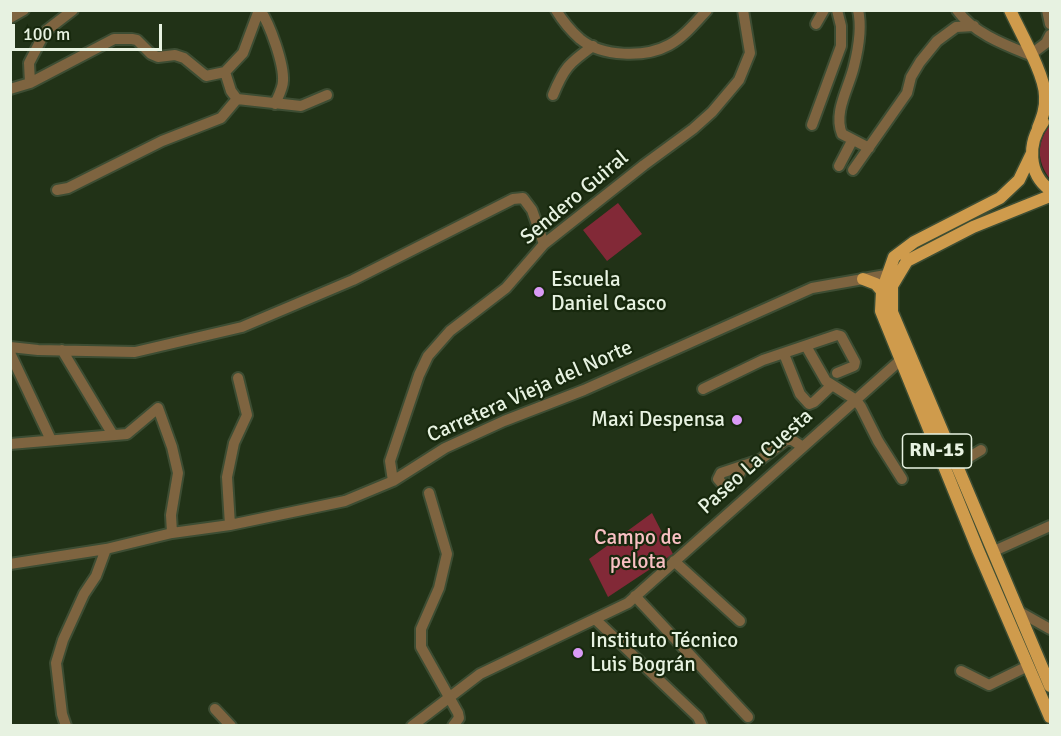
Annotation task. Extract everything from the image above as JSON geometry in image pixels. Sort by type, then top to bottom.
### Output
[{"type":"main road","name":"RN-15","points":[[1010,10],[1030,55],[1047,84],[1044,113],[1033,140],[1032,153],[1019,180],[1000,198],[914,242],[894,257],[882,291],[881,311],[957,465],[1050,686]]},
{"type":"main road","name":"RN-15","points":[[1038,128],[1050,115]]},
{"type":"main road","points":[[1032,153],[1033,165],[1038,177],[1050,190]]},
{"type":"main road","name":"RN-15","points":[[1050,196],[972,227],[907,261],[892,286],[892,312],[905,356],[978,550],[1050,717]]},
{"type":"main road","points":[[863,279],[876,284],[882,291]]},
{"type":"street","points":[[10,18],[24,10]]},
{"type":"street","points":[[30,83],[29,63],[42,38],[47,30],[73,10]]},
{"type":"street","points":[[10,89],[30,83],[114,39],[132,39],[158,57],[175,55],[184,58],[206,76],[225,72],[243,53],[259,10]]},
{"type":"street","points":[[259,10],[266,19],[275,42],[283,82],[275,104]]},
{"type":"street","points":[[556,10],[580,39],[593,46],[627,53],[649,52],[670,45],[688,31],[707,10]]},
{"type":"street","name":"Sendero Guiral","points":[[393,481],[390,461],[419,375],[428,356],[450,331],[506,288],[544,244],[712,112],[739,80],[750,53],[743,10]]},
{"type":"street","points":[[816,24],[824,10]]},
{"type":"street","points":[[812,125],[842,42],[837,10]]},
{"type":"street","points":[[858,10],[860,22],[855,65],[839,117],[842,134],[869,148]]},
{"type":"street","points":[[957,10],[963,18],[1000,44],[1030,55],[1046,43],[1050,35]]},
{"type":"street","points":[[1047,10],[1050,24]]},
{"type":"street","points":[[853,170],[907,93],[920,62],[937,41],[956,27],[974,26]]},
{"type":"street","points":[[554,95],[570,63],[593,46]]},
{"type":"street","points":[[225,72],[231,91],[237,99],[301,106],[327,95]]},
{"type":"street","points":[[57,190],[68,188],[162,141],[221,118],[237,99]]},
{"type":"street","points":[[839,166],[852,141]]},
{"type":"street","points":[[10,346],[135,352],[242,327],[353,280],[513,199],[523,198],[532,210],[544,244]]},
{"type":"street","name":"Carretera Vieja del Norte","points":[[10,564],[106,549],[172,533],[230,525],[345,501],[393,481],[445,448],[504,421],[584,390],[812,288],[886,275]]},
{"type":"street","points":[[703,389],[762,360],[837,335],[842,336],[855,362],[854,366],[837,373]]},
{"type":"street","points":[[806,346],[826,381],[856,400],[902,479]]},
{"type":"street","points":[[62,350],[113,435]]},
{"type":"street","points":[[10,353],[51,440]]},
{"type":"street","points":[[784,354],[800,394],[809,404],[831,386]]},
{"type":"street","name":"Paseo La Cuesta","points":[[412,726],[480,674],[628,603],[905,356]]},
{"type":"street","points":[[230,525],[227,477],[234,443],[247,415],[238,378]]},
{"type":"street","points":[[10,444],[127,434],[158,408],[172,447],[178,473],[171,514],[172,533]]},
{"type":"street","points":[[744,465],[760,460],[786,440],[792,440],[803,447]]},
{"type":"street","points":[[957,465],[981,450]]},
{"type":"street","points":[[429,493],[447,554],[439,588],[421,629],[421,647],[428,663],[450,696],[459,718],[453,726]]},
{"type":"street","points":[[994,550],[1050,526]]},
{"type":"street","points":[[66,726],[62,714],[56,663],[63,640],[84,594],[96,576],[106,549]]},
{"type":"street","points":[[675,561],[740,621]]},
{"type":"street","points":[[635,596],[748,717]]},
{"type":"street","points":[[1018,611],[1050,629]]},
{"type":"street","points":[[595,619],[698,717],[702,726]]},
{"type":"street","points":[[961,671],[989,685],[1028,666]]},
{"type":"street","points":[[215,709],[231,726]]},
{"type":"green space","points":[[1050,125],[1050,179],[1043,166],[1040,146]]},
{"type":"green space","points":[[618,203],[642,234],[607,261],[583,230]]},
{"type":"green space","name":"Campo de pelota","points":[[652,513],[673,554],[608,597],[589,559]]},
{"type":"place","name":"Escuela Daniel Casco","points":[[539,292]]},
{"type":"place","name":"Maxi Despensa","points":[[737,420]]},
{"type":"place","name":"Instituto Técnico Luis Bográn","points":[[578,653]]}]
